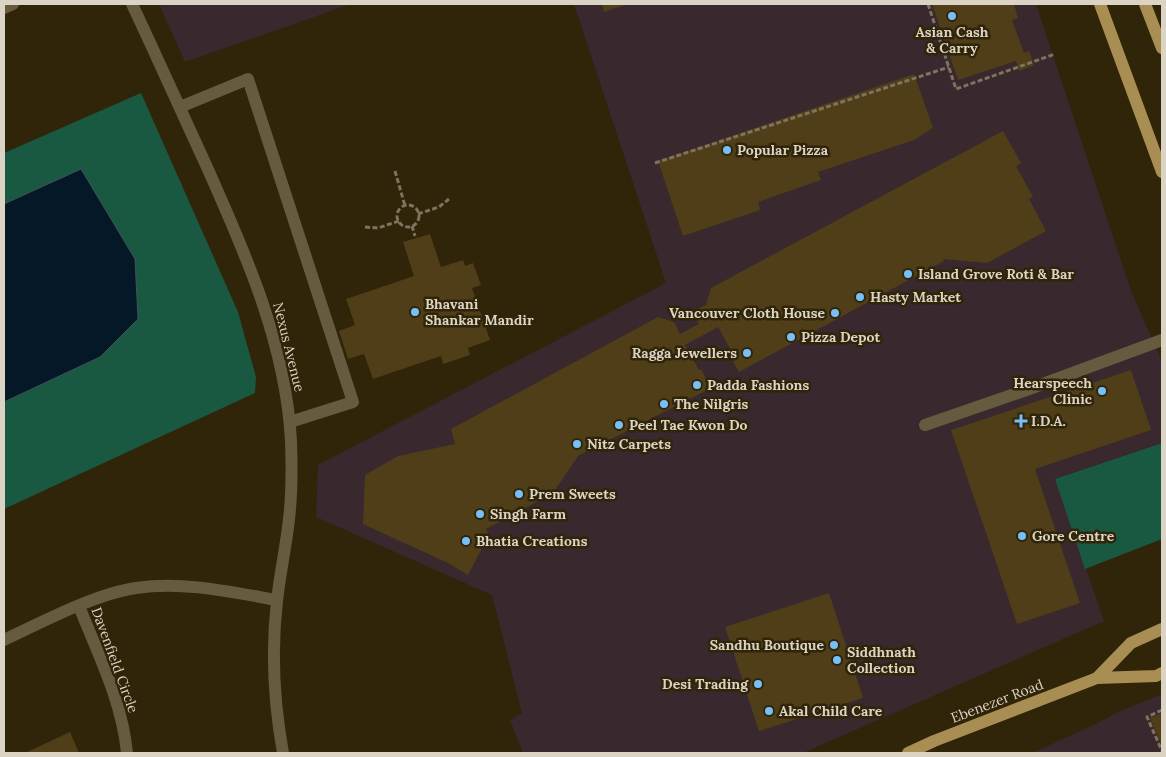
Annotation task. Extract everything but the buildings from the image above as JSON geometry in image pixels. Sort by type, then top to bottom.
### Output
[{"type":"main road","points":[[1100,4],[1162,172]]},
{"type":"main road","points":[[1145,4],[1162,48]]},
{"type":"main road","name":"Ebenezer Road","points":[[1097,678],[1131,643],[1162,629]]},
{"type":"main road","name":"Ebenezer Road","points":[[908,753],[934,741],[1097,678],[1156,676],[1162,673]]},
{"type":"street","points":[[4,8],[13,4]]},
{"type":"street","name":"Nexus Avenue","points":[[132,4],[240,241],[261,299],[284,380],[290,422],[290,511],[277,600],[274,642],[274,692],[283,753]]},
{"type":"street","points":[[180,108],[248,79],[353,402],[290,422]]},
{"type":"street","points":[[926,425],[1162,340]]},
{"type":"street","name":"Davenfield Circle","points":[[4,640],[79,606],[110,594],[135,588],[163,586],[210,589],[277,600]]},
{"type":"street","name":"Davenfield Circle","points":[[79,606],[118,703],[127,753]]},
{"type":"path","points":[[928,4],[956,89],[1055,54]]},
{"type":"path","points":[[655,163],[949,67]]},
{"type":"path","points":[[395,172],[405,206]]},
{"type":"path","points":[[418,214],[440,207],[449,199]]},
{"type":"path","points":[[405,206],[412,206],[418,214],[417,223],[412,226],[403,225],[398,221],[398,212],[405,206]]},
{"type":"path","points":[[365,227],[378,228],[398,221]]},
{"type":"path","points":[[412,226],[415,236]]},
{"type":"path","points":[[1162,710],[1147,717],[1162,751]]},
{"type":"shaded area","points":[[159,4],[351,4],[185,62]]},
{"type":"shaded area","points":[[574,4],[1036,4],[1130,288],[1162,362],[1162,443],[1055,479],[1104,621],[803,753],[523,753],[510,720],[522,713],[492,595],[316,517],[318,465],[666,283]]},
{"type":"shaded area","points":[[1162,694],[1162,753],[1032,753],[1120,711]]},
{"type":"green space","points":[[141,93],[238,312],[256,377],[255,393],[4,509],[4,153]]},
{"type":"green space","points":[[1162,443],[1162,539],[1085,569],[1055,479]]},
{"type":"water","points":[[81,169],[135,259],[138,319],[100,357],[4,402],[4,204]]},
{"type":"place","name":"Asian Cash & Carry","points":[[952,16]]},
{"type":"place","name":"Popular Pizza","points":[[727,150]]},
{"type":"place","name":"Island Grove Roti & Bar","points":[[908,274]]},
{"type":"place","name":"Hasty Market","points":[[860,297]]},
{"type":"place","name":"Bhavani Shankar Mandir","points":[[415,312]]},
{"type":"place","name":"Vancouver Cloth House","points":[[835,313]]},
{"type":"place","name":"Pizza Depot","points":[[791,337]]},
{"type":"place","name":"Ragga Jewellers","points":[[747,353]]},
{"type":"place","name":"Padda Fashions","points":[[697,385]]},
{"type":"place","name":"Hearspeech Clinic","points":[[1102,391]]},
{"type":"place","name":"The Nilgris","points":[[664,404]]},
{"type":"place","name":"I.D.A.","points":[[1021,421]]},
{"type":"place","name":"Peel Tae Kwon Do","points":[[619,425]]},
{"type":"place","name":"Nitz Carpets","points":[[577,444]]},
{"type":"place","name":"Prem Sweets","points":[[519,494]]},
{"type":"place","name":"Singh Farm","points":[[480,514]]},
{"type":"place","name":"Gore Centre","points":[[1022,536]]},
{"type":"place","name":"Bhatia Creations","points":[[466,541]]},
{"type":"place","name":"Sandhu Boutique","points":[[834,645]]},
{"type":"place","name":"Siddhnath Collection","points":[[837,660]]},
{"type":"place","name":"Desi Trading","points":[[758,684]]},
{"type":"place","name":"Akal Child Care","points":[[769,711]]}]
